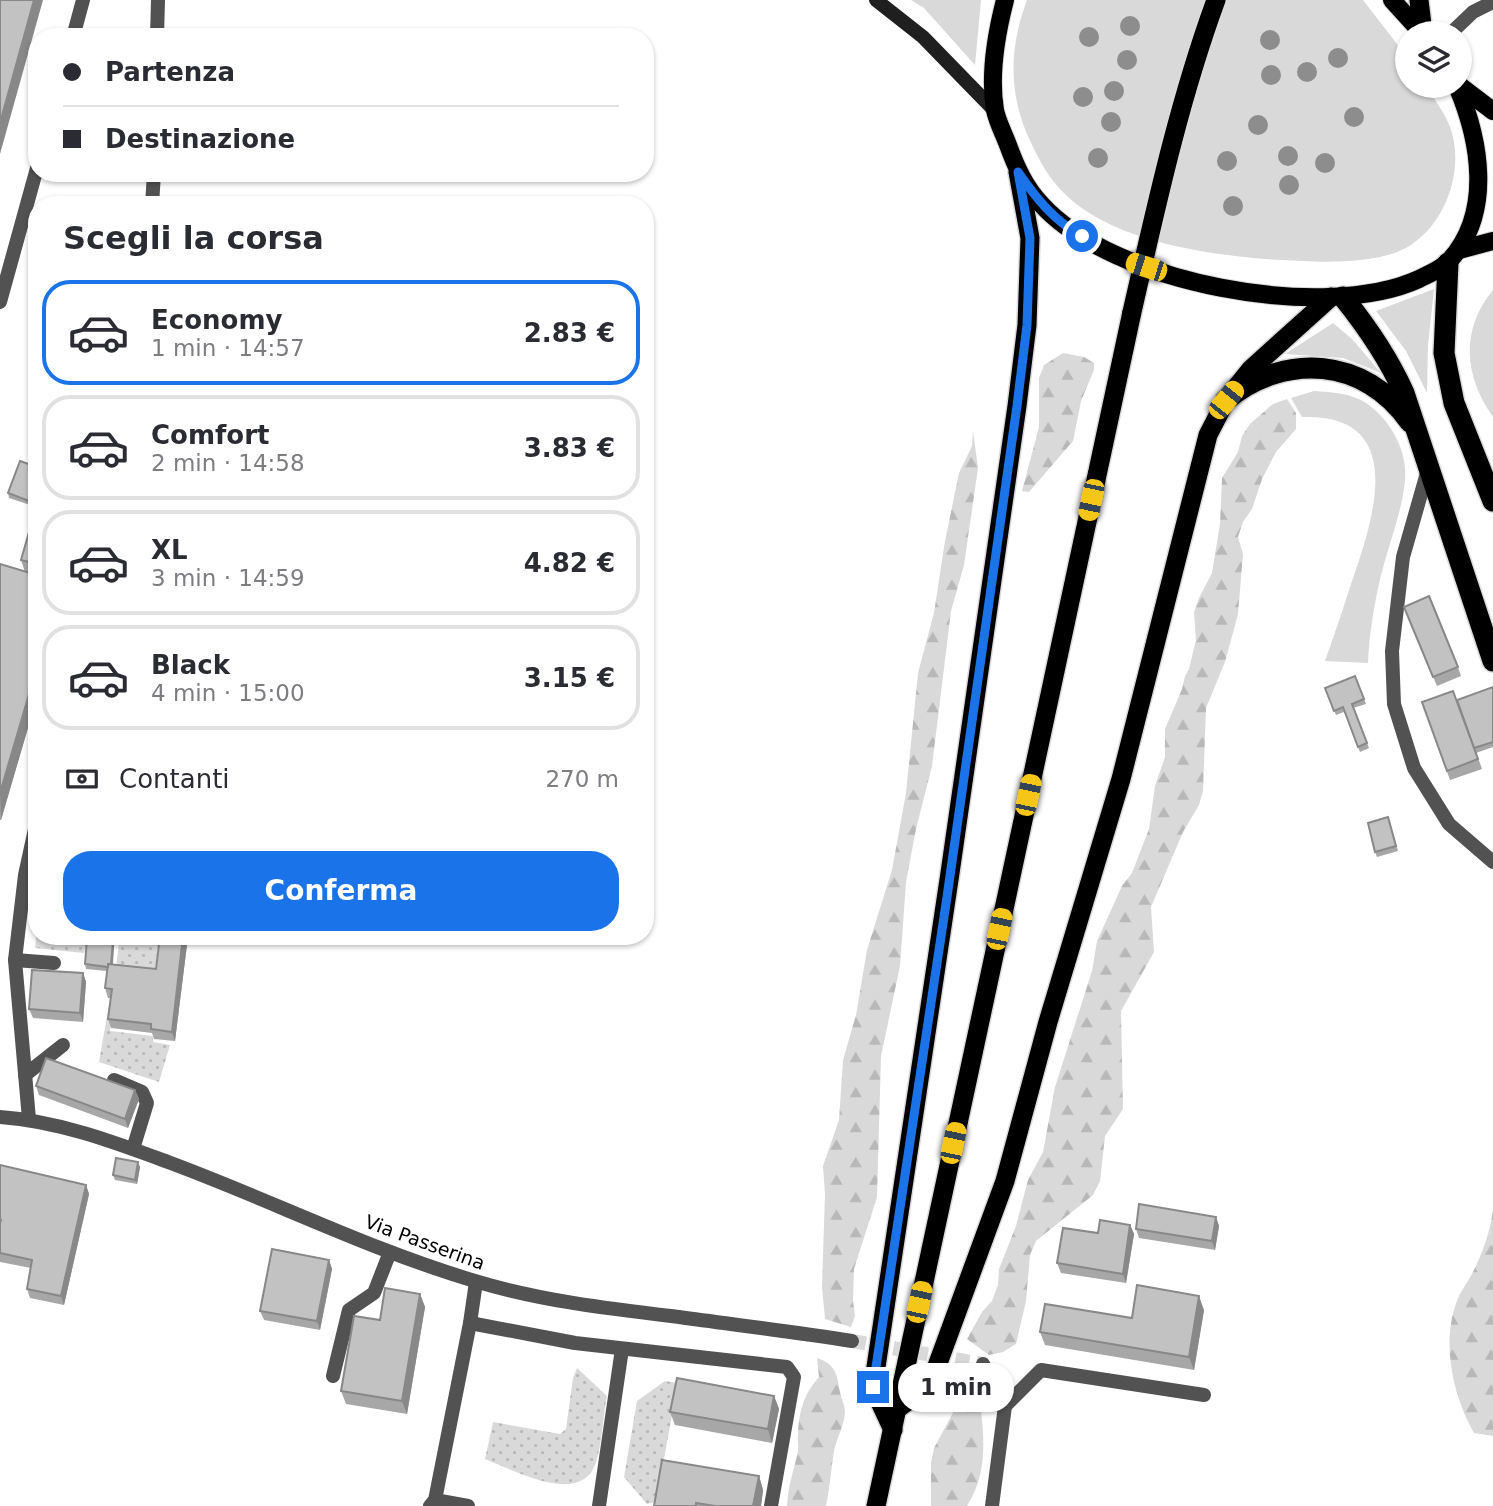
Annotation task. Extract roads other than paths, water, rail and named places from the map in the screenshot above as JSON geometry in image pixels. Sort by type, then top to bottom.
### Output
[{"type":"highway","points":[[876,1506],[1132,312],[1160,189],[1200,42],[1216,0]]},
{"type":"highway","points":[[1419,0],[1421,21]]},
{"type":"highway","points":[[893,1430],[873,1387],[1027,325],[1030,238],[1018,172]]},
{"type":"highway","points":[[1454,256],[1444,353],[1454,403],[1493,501]]},
{"type":"highway","points":[[897,1409],[930,1385],[1005,1181],[1048,1022],[1121,779],[1208,435],[1226,400],[1260,360],[1337,297],[1373,335],[1390,362],[1404,393],[1493,661]]},
{"type":"highway","points":[[1226,400],[1260,377],[1279,372],[1301,367],[1342,372],[1380,389],[1409,419],[1428,461]]},
{"type":"main road","points":[[876,0],[923,37],[995,111]]},
{"type":"main road","points":[[1005,0],[994,61],[995,111],[1018,172],[1041,204],[1066,227],[1127,260],[1216,286],[1259,293],[1337,297],[1389,290],[1430,274],[1454,256],[1493,242]]},
{"type":"main road","points":[[1392,0],[1411,21]]},
{"type":"main road","points":[[1472,96],[1493,111]]},
{"type":"main road","points":[[1454,256],[1471,226],[1478,201],[1480,177],[1471,118],[1463,98]]},
{"type":"street","points":[[75,28],[83,0]]},
{"type":"street","points":[[157,28],[158,0]]},
{"type":"street","points":[[1464,21],[1473,12],[1493,2]]},
{"type":"street","points":[[0,302],[28,201]]},
{"type":"street","points":[[1428,461],[1403,557],[1391,651],[1394,704],[1414,768],[1450,824],[1493,862]]},
{"type":"street","points":[[28,861],[15,960],[29,1119]]},
{"type":"street","points":[[15,960],[54,963]]},
{"type":"street","points":[[25,1075],[63,1045]]},
{"type":"street","points":[[114,1080],[142,1092],[147,1103],[133,1149]]},
{"type":"street","name":"Via Passerina","points":[[0,1117],[29,1119],[75,1130],[133,1149],[237,1188],[390,1252],[476,1282],[608,1309],[852,1340]]},
{"type":"street","points":[[333,1376],[349,1310],[374,1293],[390,1252]]},
{"type":"street","points":[[468,1506],[432,1503],[470,1323],[476,1282]]},
{"type":"street","points":[[470,1323],[575,1343],[787,1367],[794,1377],[771,1506]]},
{"type":"street","points":[[599,1506],[622,1349]]},
{"type":"street","points":[[983,1364],[1005,1406],[992,1506]]},
{"type":"street","points":[[1005,1406],[1041,1370],[1204,1395]]},
{"type":"tunnel","points":[[852,1341],[983,1364]]}]
